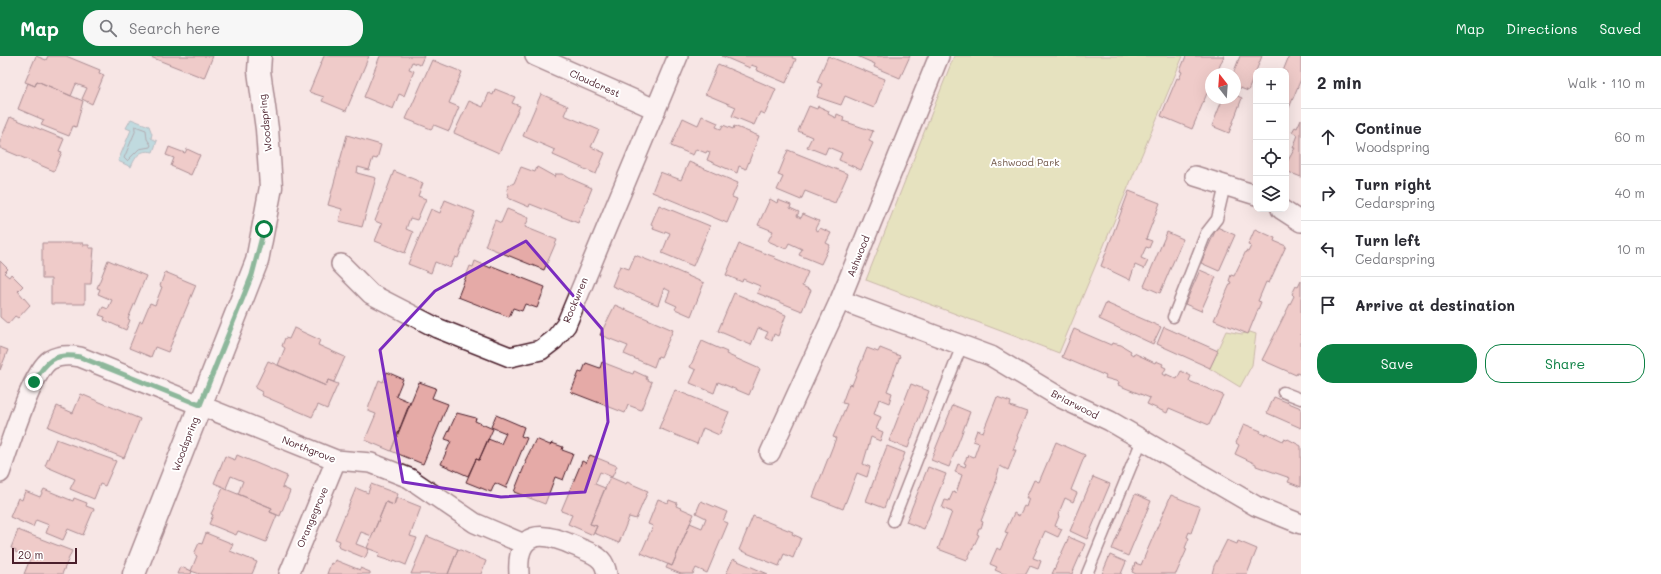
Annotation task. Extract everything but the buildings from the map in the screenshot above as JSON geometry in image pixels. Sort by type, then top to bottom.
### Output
[{"type":"street","name":"Woodspring","points":[[134,574],[252,275],[264,229],[271,187],[267,129],[259,71],[260,56]]},
{"type":"street","name":"Cloudcrest","points":[[535,56],[655,109]]},
{"type":"street","name":"Rockwren","points":[[341,264],[371,294],[437,328],[510,357],[541,350],[554,340],[566,325],[678,56]]},
{"type":"street","name":"Ashwood","points":[[770,453],[840,300],[939,56]]},
{"type":"street","points":[[1195,176],[1253,194]]},
{"type":"street","points":[[1286,212],[1301,222]]},
{"type":"street","name":"Briarwood","points":[[840,300],[991,356],[1061,398],[1110,421],[1256,506],[1301,524]]},
{"type":"street","name":"Northgrove","points":[[0,473],[34,382],[49,361],[58,357],[69,355],[80,357],[336,460],[371,463],[409,478],[465,517],[524,544]]},
{"type":"street","name":"Orangegrove","points":[[288,574],[336,460]]},
{"type":"street","points":[[519,574],[520,554],[524,544],[540,535],[554,538],[597,556],[606,567],[607,574]]},
{"type":"lane","points":[[1173,317],[1206,233],[1217,219],[1225,185]]},
{"type":"lane","points":[[893,521],[962,345]]},
{"type":"lane","points":[[1283,392],[1301,399]]},
{"type":"lane","points":[[1087,574],[1142,440]]},
{"type":"highlighted area","points":[[526,241],[602,329],[608,422],[585,492],[501,497],[403,482],[380,350],[435,291]]},
{"type":"green space","name":"Ashwood Park","points":[[954,56],[1183,56],[1059,353],[866,280]]},
{"type":"green space","points":[[1226,331],[1242,334],[1250,332],[1256,334],[1252,365],[1240,387],[1209,368]]},
{"type":"water","points":[[131,119],[149,126],[152,134],[151,138],[157,141],[153,152],[149,151],[139,154],[131,167],[118,161],[131,130],[126,128]]},
{"type":"route","points":[[34,382],[41,369],[49,361],[58,357],[69,355],[80,357],[200,405],[252,275],[257,261],[264,229]]}]
